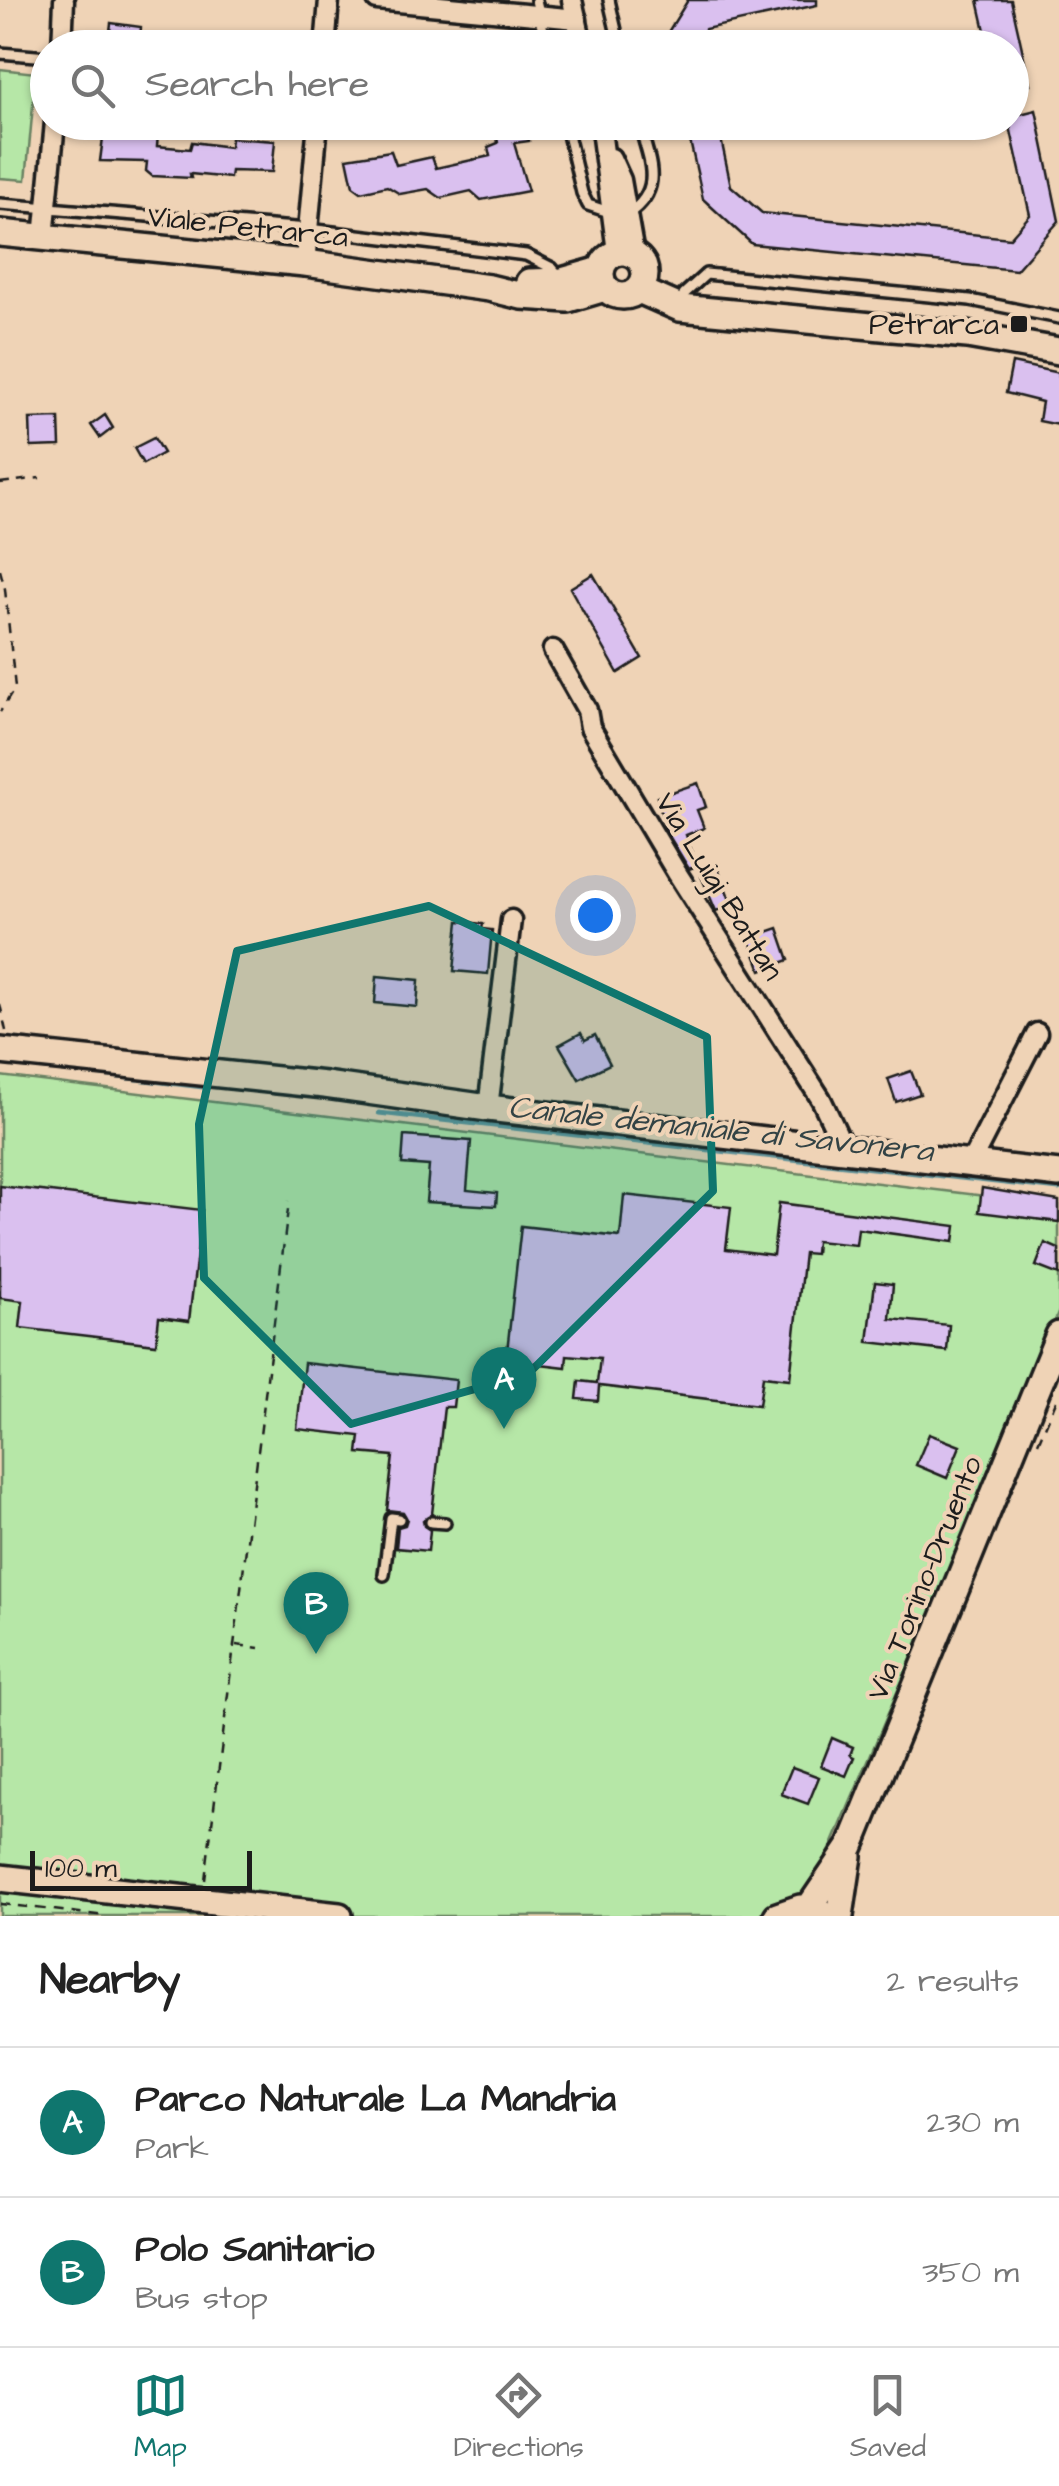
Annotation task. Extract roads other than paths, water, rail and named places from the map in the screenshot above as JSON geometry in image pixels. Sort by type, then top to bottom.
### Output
[{"type":"street","points":[[63,30],[64,0]]},
{"type":"street","points":[[326,30],[329,0]]},
{"type":"street","points":[[377,0],[538,8],[574,8],[594,0]]},
{"type":"street","points":[[44,238],[54,140]]},
{"type":"street","points":[[306,263],[316,140]]},
{"type":"street","points":[[604,140],[622,180],[623,272]]},
{"type":"street","name":"Viale Petrarca","points":[[0,234],[306,263],[522,296],[568,298],[623,272]]},
{"type":"street","points":[[623,272],[684,294],[758,313]]},
{"type":"street","points":[[623,272],[680,308],[967,334],[1059,351]]},
{"type":"street","name":"Viale Petrarca","points":[[489,288],[623,272]]},
{"type":"street","name":"Via Luigi Battan","points":[[553,650],[587,710],[590,727],[821,1099],[844,1150]]},
{"type":"street","points":[[488,1108],[511,920]]},
{"type":"street","points":[[964,1165],[1036,1033]]},
{"type":"street","points":[[1,1051],[205,1072],[328,1091],[364,1101],[443,1102],[1059,1174]]},
{"type":"street","name":"Via Torino-Druento","points":[[818,1912],[851,1846],[1059,1335]]},
{"type":"street","name":"Via Torino-Druento","points":[[840,1916],[851,1846]]},
{"type":"street","points":[[0,1878],[339,1916]]},
{"type":"street","points":[[776,1916],[786,1911],[818,1912]]},
{"type":"lane","points":[[609,0],[616,30]]},
{"type":"lane","points":[[0,52],[30,54]]},
{"type":"lane","points":[[569,140],[588,205],[620,214],[643,204],[651,190],[652,176],[643,140]]},
{"type":"lane","points":[[0,204],[308,230],[526,255],[552,268],[562,281]]},
{"type":"lane","points":[[684,294],[706,274],[970,300],[1059,318]]},
{"type":"lane","points":[[384,1575],[392,1518],[399,1519]]},
{"type":"lane","points":[[431,1522],[445,1523]]},
{"type":"waterway","name":"Canale demaniale di Savonera","points":[[37,1067],[203,1087]]},
{"type":"waterway","name":"Canale demaniale di Savonera","points":[[379,1113],[1059,1189]]},
{"type":"place","name":"Petrarca","points":[[1019,324]]},
{"type":"place","name":"Parco Naturale La Mandria","points":[[504,1429]]},
{"type":"place","name":"Polo Sanitario","points":[[316,1654]]}]
